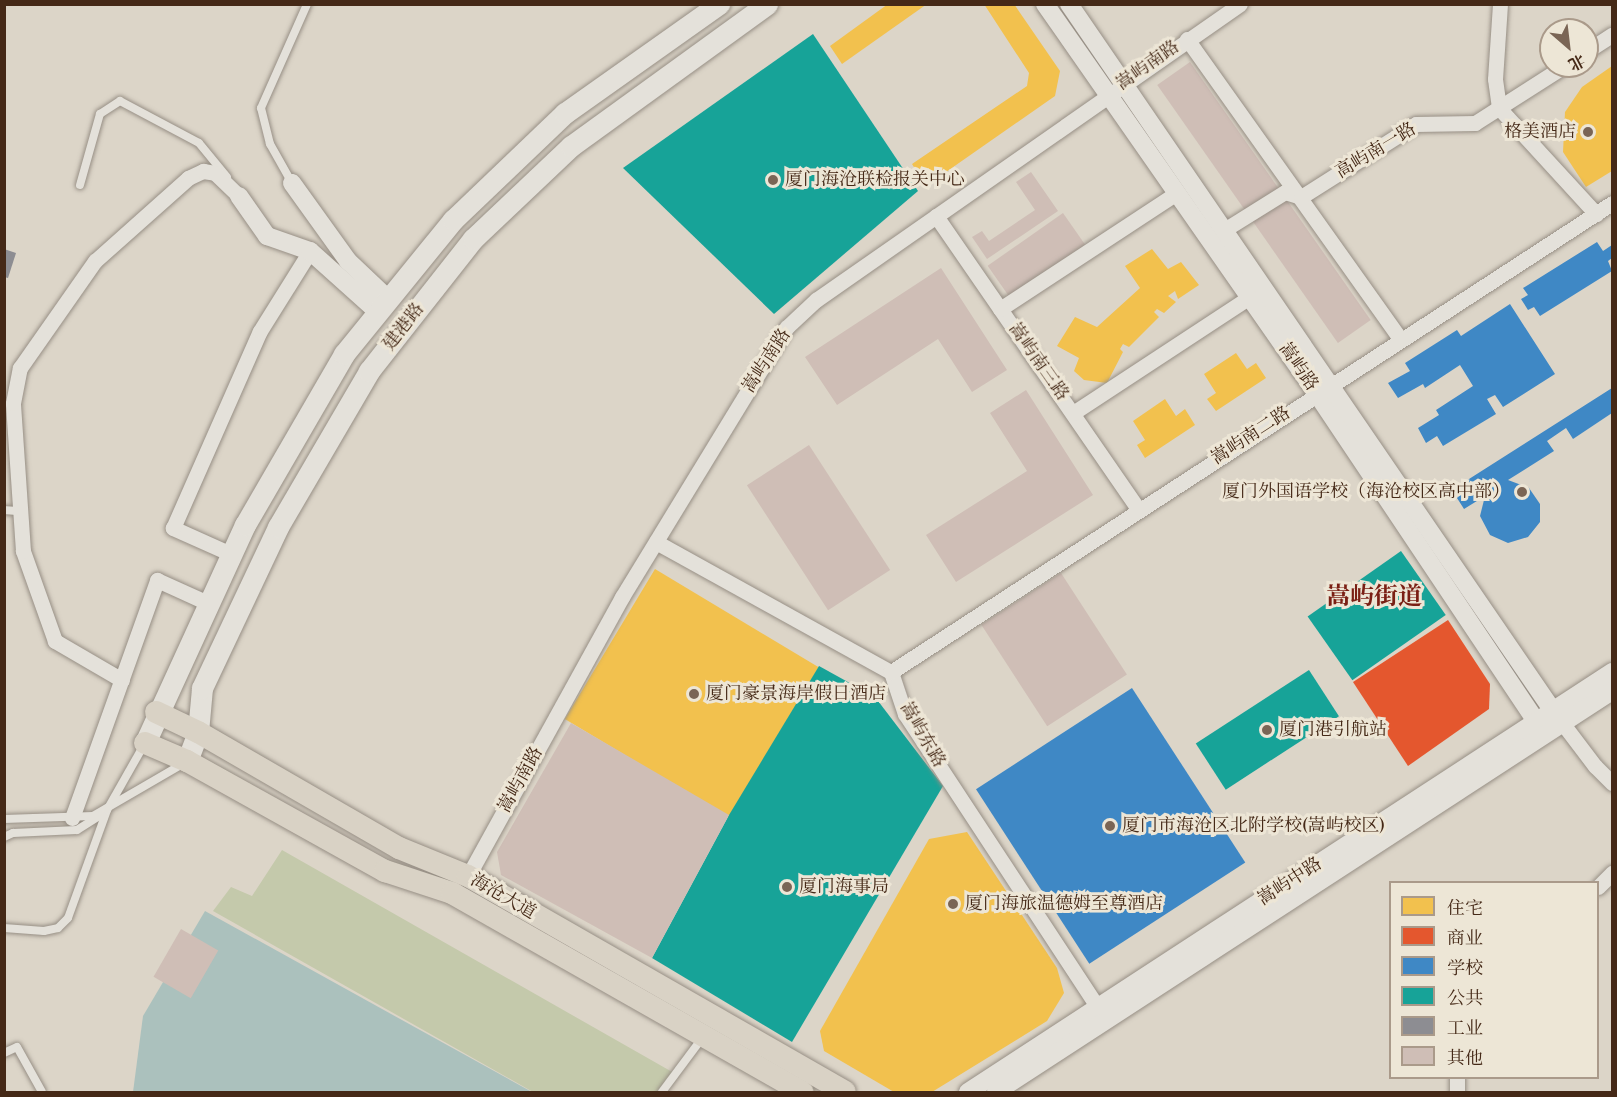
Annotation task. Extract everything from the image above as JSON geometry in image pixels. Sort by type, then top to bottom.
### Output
[{"type":"main road","name":"建港路","points":[[145,743],[156,712],[231,554],[344,354],[453,220],[565,113],[719,4]]},
{"type":"main road","name":"建港路","points":[[187,761],[198,732],[202,688],[273,538],[369,372],[473,239],[572,146],[767,4]]},
{"type":"main road","name":"海沧大道","points":[[156,712],[198,732],[399,848],[468,876],[845,1092]]},
{"type":"main road","name":"海沧大道","points":[[145,743],[187,761],[386,872],[453,893],[802,1092]]},
{"type":"street","name":"嵩屿路","points":[[1045,4],[1175,194],[1317,394],[1541,728]]},
{"type":"street","name":"嵩屿路","points":[[1069,4],[1125,81],[1224,230],[1332,384],[1558,717]]},
{"type":"street","name":"嵩屿南路","points":[[468,876],[656,542],[787,327],[816,300],[1125,81],[1240,4]]},
{"type":"street","points":[[1500,4],[1495,79],[1499,108],[1596,214]]},
{"type":"street","points":[[1599,43],[1612,35]]},
{"type":"street","points":[[1187,39],[1400,339]]},
{"type":"street","name":"高屿南一路","points":[[1224,230],[1285,192],[1301,197],[1416,124],[1474,123],[1545,78]]},
{"type":"street","points":[[122,681],[55,641],[22,551],[12,510],[13,403],[20,368],[41,335],[95,261],[188,178],[203,171],[215,173],[239,196],[267,236],[310,251],[383,306]]},
{"type":"street","points":[[292,183],[383,306]]},
{"type":"street","points":[[1000,309],[1175,194]]},
{"type":"street","name":"嵩屿南二路","points":[[891,672],[1138,509],[1612,203]]},
{"type":"street","name":"嵩屿南三路","points":[[936,216],[1138,509]]},
{"type":"street","points":[[231,554],[173,528],[260,331],[310,251]]},
{"type":"street","points":[[1073,413],[1248,298]]},
{"type":"street","points":[[656,542],[891,672]]},
{"type":"street","points":[[72,818],[157,580],[208,603]]},
{"type":"street","name":"嵩屿东路","points":[[891,672],[905,714],[1104,1011]]},
{"type":"street","name":"嵩屿中路","points":[[968,1092],[1104,1011],[1558,717],[1612,672]]},
{"type":"street","name":"嵩屿中路","points":[[1558,717],[1612,691]]},
{"type":"street","points":[[1558,717],[1594,766],[1612,783]]},
{"type":"street","points":[[1599,886],[1612,873]]},
{"type":"street","name":"嵩屿中路","points":[[996,1092],[1104,1011]]},
{"type":"lane","points":[[292,183],[270,144],[261,108],[307,4]]},
{"type":"lane","points":[[80,185],[100,114],[120,101],[199,143],[218,162],[239,196]]},
{"type":"lane","points":[[4,928],[44,931],[58,928],[68,918],[107,810],[145,743]]},
{"type":"lane","points":[[4,837],[13,833],[77,830],[187,761]]},
{"type":"lane","points":[[4,819],[72,818],[107,810]]},
{"type":"lane","points":[[662,1092],[704,1036]]},
{"type":"lane","points":[[4,1045],[17,1047]]},
{"type":"lane","points":[[4,1053],[17,1047]]},
{"type":"lane","points":[[17,1047],[42,1092]]},
{"type":"green space","points":[[282,850],[674,1073],[659,1092],[533,1092],[213,911],[231,887],[252,896]]},
{"type":"water","points":[[205,911],[532,1092],[133,1092],[143,1016]]},
{"type":"building: 住宅","points":[[888,4],[927,4],[842,64],[830,46]]},
{"type":"building: 住宅","points":[[984,4],[1014,4],[1060,71],[1055,96],[926,186],[912,164],[1027,86],[1029,73]]},
{"type":"building: 住宅","name":"格美酒店","points":[[1612,66],[1612,171],[1586,187],[1563,152],[1565,112],[1582,87],[1595,78],[1599,78],[1599,75]]},
{"type":"building: 住宅","points":[[1152,249],[1168,269],[1181,262],[1199,285],[1178,299],[1175,291],[1168,296],[1176,302],[1164,313],[1157,309],[1154,312],[1159,317],[1129,347],[1123,344],[1120,349],[1123,352],[1107,383],[1084,380],[1074,371],[1079,358],[1057,346],[1075,317],[1097,327],[1140,288],[1125,266]]},
{"type":"building: 住宅","points":[[1236,353],[1247,369],[1256,363],[1266,378],[1216,411],[1207,399],[1216,393],[1204,374]]},
{"type":"building: 住宅","points":[[1165,399],[1176,416],[1185,409],[1195,425],[1145,458],[1137,445],[1145,440],[1133,421]]},
{"type":"building: 住宅","name":"厦门豪景海岸假日酒店","points":[[655,569],[819,667],[729,817],[565,719]]},
{"type":"building: 住宅","name":"厦门海旅温德姆至尊酒店","points":[[967,832],[1057,968],[1064,993],[1047,1021],[932,1092],[894,1092],[824,1051],[820,1031],[929,839]]},
{"type":"building: 商业","points":[[1448,620],[1490,684],[1489,709],[1408,766],[1353,682]]},
{"type":"building: 学校","points":[[1597,242],[1603,251],[1612,245],[1612,258],[1608,261],[1612,271],[1540,316],[1534,307],[1528,310],[1521,299],[1528,295],[1523,288]]},
{"type":"building: 学校","points":[[1510,304],[1555,374],[1503,407],[1495,395],[1487,399],[1496,414],[1443,446],[1437,436],[1426,443],[1418,428],[1439,415],[1436,410],[1473,386],[1460,365],[1425,388],[1423,384],[1398,398],[1388,383],[1410,371],[1405,363],[1457,330],[1461,336]]},
{"type":"building: 学校","points":[[1612,388],[1612,413],[1573,439],[1566,428],[1547,441],[1554,451],[1508,480],[1529,488],[1540,504],[1540,522],[1528,537],[1508,543],[1490,535],[1480,516],[1485,496],[1464,509],[1457,498],[1462,493],[1458,486]]},
{"type":"building: 学校","name":"厦门市海沧区北附学校(嵩屿校区)","points":[[1132,688],[1245,862],[1089,964],[976,789]]},
{"type":"building: 公共","name":"厦门海沧联检报关中心","points":[[813,34],[918,191],[774,314],[623,168]]},
{"type":"building: 公共","points":[[1401,551],[1446,615],[1352,680],[1308,616]]},
{"type":"building: 公共","name":"厦门海事局","points":[[819,666],[875,697],[943,786],[792,1042],[652,958],[729,815]]},
{"type":"building: 公共","name":"厦门港引航站","points":[[1309,670],[1339,716],[1226,790],[1196,744]]},
{"type":"building: 工业","points":[[4,249],[16,253],[8,278],[4,277]]},
{"type":"building: 其他","points":[[1190,62],[1371,320],[1338,343],[1157,85]]},
{"type":"building: 其他","points":[[1031,172],[1058,211],[987,259],[972,237],[982,231],[989,241],[1035,210],[1016,182]]},
{"type":"building: 其他","points":[[1063,213],[1085,245],[1010,298],[988,266]]},
{"type":"building: 其他","points":[[941,268],[1007,370],[972,392],[938,339],[837,405],[805,357]]},
{"type":"building: 其他","points":[[1026,390],[1093,495],[956,582],[926,535],[1027,471],[990,413]]},
{"type":"building: 其他","points":[[809,445],[890,570],[828,610],[747,485]]},
{"type":"building: 其他","points":[[1061,573],[1127,674],[1047,726],[981,625]]},
{"type":"building: 其他","points":[[571,723],[729,815],[652,958],[501,875],[497,852]]},
{"type":"building: 其他","points":[[181,929],[218,950],[191,998],[154,977]]},
{"type":"place","name":"格美酒店","points":[[1588,132]]},
{"type":"place","name":"厦门海沧联检报关中心","points":[[773,180]]},
{"type":"place","name":"厦门外国语学校（海沧校区高中部）","points":[[1522,492]]},
{"type":"place","name":"厦门豪景海岸假日酒店","points":[[694,694]]},
{"type":"place","name":"厦门港引航站","points":[[1267,730]]},
{"type":"place","name":"厦门市海沧区北附学校(嵩屿校区)","points":[[1110,826]]},
{"type":"place","name":"厦门海事局","points":[[787,887]]},
{"type":"place","name":"厦门海旅温德姆至尊酒店","points":[[953,904]]},
{"type":"district","name":"嵩屿街道","points":[[1374,598]]}]
